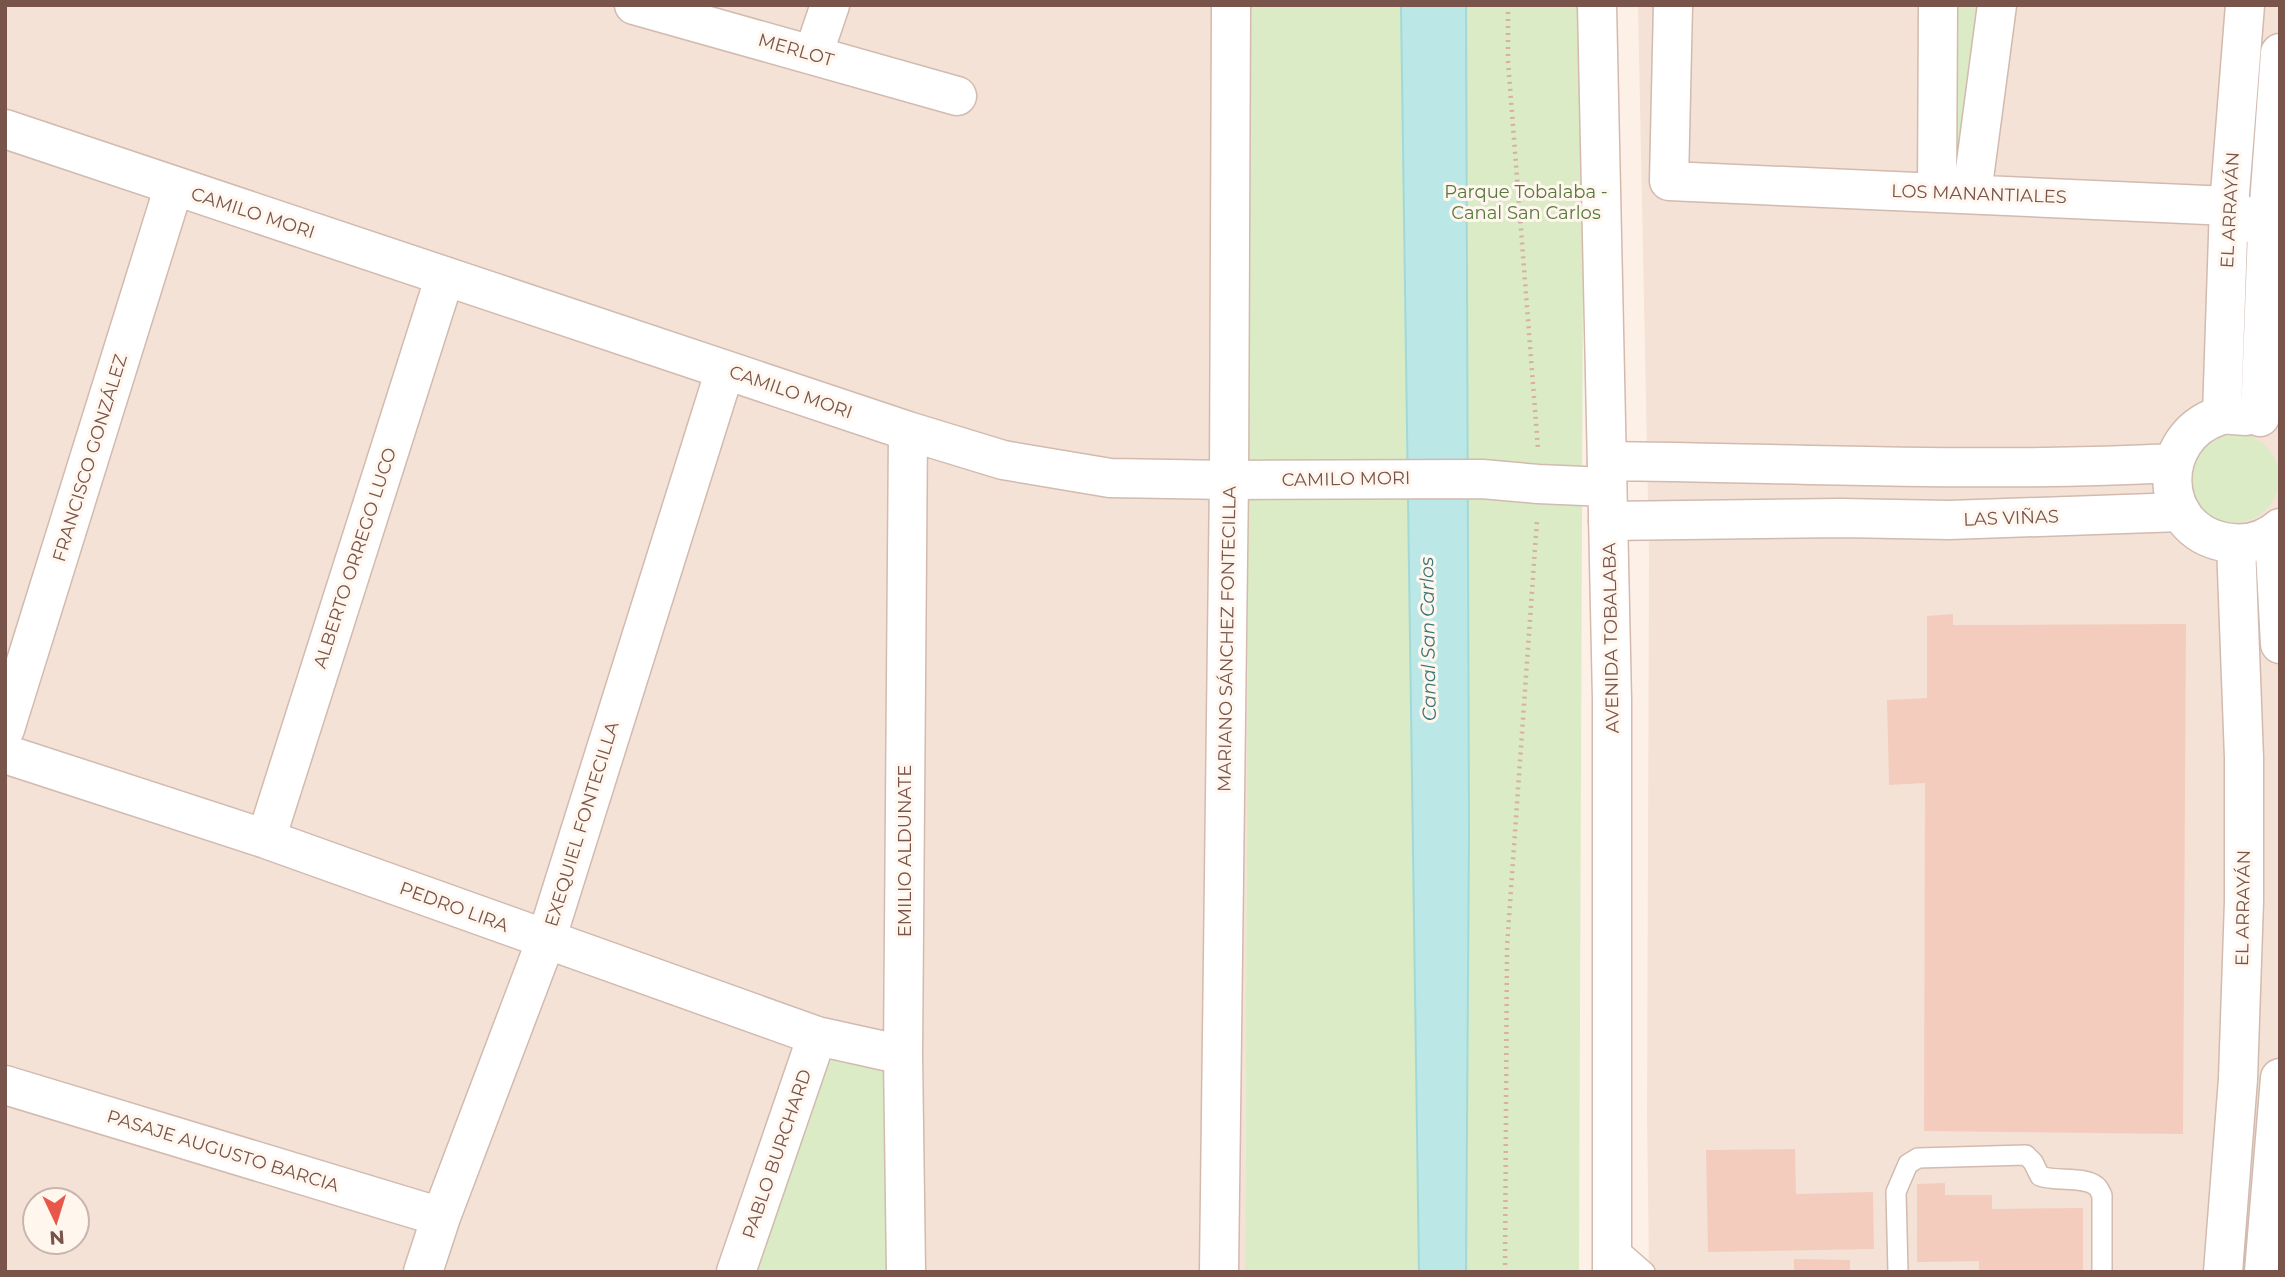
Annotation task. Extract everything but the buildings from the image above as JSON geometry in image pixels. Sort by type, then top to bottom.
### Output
[{"type":"street","name":"MERLOT","points":[[634,5],[957,96]]},
{"type":"street","points":[[813,55],[830,5]]},
{"type":"street","name":"MARIANO SÁNCHEZ FONTECILLA","points":[[1219,1272],[1229,480],[1231,5]]},
{"type":"street","name":"AVENIDA TOBALABA","points":[[1597,5],[1612,700],[1612,1258]]},
{"type":"street","name":"LOS MANANTIALES","points":[[1673,5],[1669,181],[2229,206]]},
{"type":"street","points":[[1938,5],[1954,193]]},
{"type":"street","points":[[1954,193],[1997,5]]},
{"type":"street","name":"EL ARRAYÁN","points":[[2222,415],[2229,206],[2245,5]]},
{"type":"street","points":[[2280,53],[2270,423],[2222,415],[2200,425],[2183,442],[2173,463],[2172,488],[2181,512],[2195,529],[2214,540],[2236,544],[2255,542],[2277,531],[2280,644]]},
{"type":"street","name":"CAMILO MORI","points":[[5,129],[908,431],[1003,460],[1110,478],[1482,479],[1608,489]]},
{"type":"street","name":"FRANCISCO GONZÁLEZ","points":[[5,729],[174,186]]},
{"type":"street","points":[[2229,206],[2274,233]]},
{"type":"street","name":"ALBERTO ORREGO LUCO","points":[[266,839],[444,276]]},
{"type":"street","name":"EXEQUIEL FONTECILLA","points":[[423,1272],[441,1217],[546,940],[725,370]]},
{"type":"street","name":"EMILIO ALDUNATE","points":[[906,1272],[903,1055],[908,431]]},
{"type":"street","points":[[1608,489],[1842,466],[2101,467],[2173,463]]},
{"type":"street","points":[[1841,518],[1842,466]]},
{"type":"street","name":"LAS VIÑAS","points":[[1608,489],[1841,518],[1949,520],[2181,512]]},
{"type":"street","name":"EL ARRAYÁN","points":[[2223,1272],[2238,1079],[2244,901],[2244,770],[2236,544]]},
{"type":"street","name":"PEDRO LIRA","points":[[5,754],[266,839],[817,1036],[903,1055]]},
{"type":"street","name":"PABLO BURCHARD","points":[[736,1272],[817,1036]]},
{"type":"street","points":[[2264,1272],[2280,1078]]},
{"type":"street","name":"PASAJE AUGUSTO BARCIA","points":[[5,1085],[441,1217]]},
{"type":"lane","points":[[1898,1272],[1896,1192],[1908,1164],[1918,1158],[2025,1155],[2034,1162],[2040,1176],[2085,1181],[2096,1186],[2102,1195],[2102,1272]]},
{"type":"lane","points":[[1612,1258],[1645,1272]]},
{"type":"path","points":[[1508,5],[1508,61],[1538,457]]},
{"type":"path","points":[[1505,1272],[1507,946],[1538,515]]},
{"type":"shaded area","points":[[5,5],[1246,5],[1248,502],[1245,1272],[5,1272]]},
{"type":"shaded area","points":[[1638,5],[2280,5],[2280,1272],[1649,1272],[1649,553]]},
{"type":"green space","points":[[1246,5],[1401,5],[1419,1272],[1245,1272],[1248,502]]},
{"type":"green space","name":"Parque Tobalaba - Canal San Carlos","points":[[1466,5],[1584,5],[1579,1272],[1466,1272],[1469,833]]},
{"type":"green space","points":[[1957,5],[1978,5],[1956,174]]},
{"type":"green space","points":[[2234,433],[2251,436],[2266,446],[2276,461],[2279,478],[2276,495],[2266,510],[2251,520],[2234,523],[2217,520],[2202,510],[2192,495],[2189,478],[2192,461],[2202,446],[2217,436]]},
{"type":"green space","points":[[817,1036],[903,1055],[906,1272],[736,1272]]},
{"type":"water","name":"Canal San Carlos","points":[[1401,5],[1466,5],[1469,833],[1466,1272],[1419,1272]]}]
